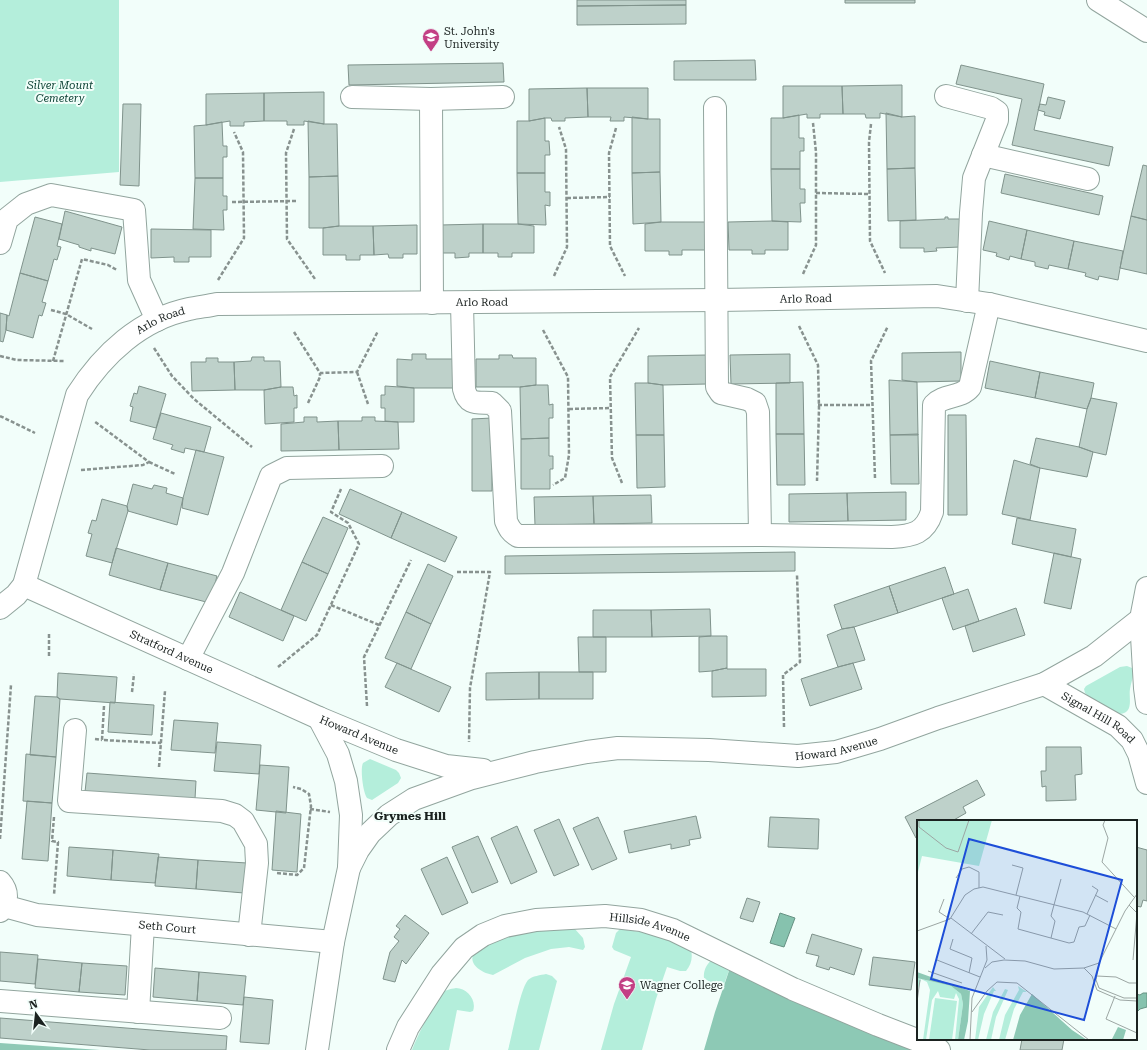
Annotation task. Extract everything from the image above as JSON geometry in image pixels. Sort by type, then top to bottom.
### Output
[{"type":"street","points":[[1098,0],[1147,31]]},
{"type":"street","points":[[946,96],[992,108],[997,112],[998,120],[974,178],[967,300]]},
{"type":"street","points":[[352,97],[431,99],[503,97]]},
{"type":"street","points":[[431,99],[432,303]]},
{"type":"street","points":[[715,108],[718,300],[717,387],[721,393],[747,399],[755,403],[758,412],[760,536]]},
{"type":"street","points":[[983,155],[1088,180]]},
{"type":"street","points":[[0,242],[7,219],[26,204],[51,195],[134,210],[139,280],[157,320]]},
{"type":"street","name":"Arlo Road","points":[[10,595],[77,395],[105,357],[129,336],[157,320],[188,309],[217,304],[462,303],[937,296],[989,304],[1147,341]]},
{"type":"street","points":[[462,303],[464,389],[469,400],[474,402],[492,403],[500,411],[506,521],[509,529],[518,536],[892,537],[907,536],[918,532],[924,528],[929,521],[932,512],[934,405],[943,398],[961,395],[970,387],[989,304]]},
{"type":"street","points":[[188,659],[233,573],[271,476],[287,468],[382,466]]},
{"type":"street","points":[[1147,588],[1141,619],[1147,703]]},
{"type":"street","name":"Stratford Avenue","points":[[10,595],[188,659],[319,718]]},
{"type":"street","name":"Howard Avenue","points":[[349,868],[358,850],[370,833],[389,814],[414,799],[472,778],[535,762],[587,752],[618,748],[709,750],[798,756],[836,752],[880,739],[938,718],[1044,684],[1094,656],[1141,619]]},
{"type":"street","name":"Signal Hill Road","points":[[1044,684],[1118,726],[1142,750],[1147,783]]},
{"type":"street","name":"Howard Avenue","points":[[319,718],[396,750],[446,766],[474,770],[505,770]]},
{"type":"street","name":"Howard Avenue","points":[[317,1050],[326,978],[349,868],[351,815],[346,781],[338,754],[319,718]]},
{"type":"street","points":[[75,730],[69,801],[222,812],[235,815],[243,821],[256,844],[257,856],[249,935]]},
{"type":"street","name":"Seth Court","points":[[0,882],[6,893],[6,900],[2,908],[37,915],[333,942]]},
{"type":"street","name":"Hillside Avenue","points":[[398,1050],[408,1027],[442,974],[464,948],[483,935],[504,926],[536,920],[605,916],[641,920],[673,930],[793,989],[940,1050]]},
{"type":"street","points":[[138,1012],[143,925]]},
{"type":"street","points":[[0,1001],[220,1018]]},
{"type":"path","points":[[803,274],[816,245],[816,152],[813,123]]},
{"type":"path","points":[[871,124],[869,142],[870,241],[885,273]]},
{"type":"path","points":[[554,276],[567,247],[566,149],[559,127]]},
{"type":"path","points":[[616,128],[609,153],[610,246],[624,276]]},
{"type":"path","points":[[294,129],[286,153],[287,239],[315,279]]},
{"type":"path","points":[[218,280],[244,238],[243,152],[234,132]]},
{"type":"path","points":[[816,193],[870,194]]},
{"type":"path","points":[[567,198],[610,197]]},
{"type":"path","points":[[232,202],[297,201]]},
{"type":"path","points":[[53,361],[82,258],[108,265],[120,272]]},
{"type":"path","points":[[51,310],[66,314],[92,329]]},
{"type":"path","points":[[799,326],[818,365],[817,480]]},
{"type":"path","points":[[875,478],[871,361],[888,326]]},
{"type":"path","points":[[622,483],[612,458],[610,377],[639,328]]},
{"type":"path","points":[[543,330],[568,377],[569,455],[565,478],[553,485]]},
{"type":"path","points":[[368,404],[357,372],[378,331]]},
{"type":"path","points":[[294,332],[320,373],[320,377],[308,403]]},
{"type":"path","points":[[154,348],[172,376],[194,398],[252,447]]},
{"type":"path","points":[[0,356],[17,360],[64,361]]},
{"type":"path","points":[[320,373],[357,372]]},
{"type":"path","points":[[818,405],[872,405]]},
{"type":"path","points":[[569,409],[611,408]]},
{"type":"path","points":[[0,416],[35,433]]},
{"type":"path","points":[[94,421],[148,462],[175,474]]},
{"type":"path","points":[[81,470],[143,465],[148,462]]},
{"type":"path","points":[[278,667],[317,635],[359,544],[348,523],[331,512],[342,488]]},
{"type":"path","points":[[366,706],[364,656],[411,560]]},
{"type":"path","points":[[457,572],[490,572],[470,688],[469,742]]},
{"type":"path","points":[[784,727],[783,675],[800,662],[797,575]]},
{"type":"path","points":[[330,605],[379,625]]},
{"type":"path","points":[[49,634],[49,658]]},
{"type":"path","points":[[132,692],[134,674]]},
{"type":"path","points":[[0,839],[11,685]]},
{"type":"path","points":[[159,767],[165,691]]},
{"type":"path","points":[[104,706],[102,740],[161,743]]},
{"type":"path","points":[[276,872],[297,874],[304,868],[310,809],[308,794],[301,789],[293,788]]},
{"type":"path","points":[[310,809],[330,812]]},
{"type":"green space","name":"Silver Mount Cemetery","points":[[0,0],[119,0],[119,172],[0,182]]},
{"type":"green space","points":[[1127,666],[1132,668],[1133,673],[1130,689],[1130,706],[1125,713],[1113,713],[1107,710],[1085,693],[1084,689],[1086,686],[1120,667]]},
{"type":"green space","points":[[370,759],[396,770],[401,778],[398,783],[372,800],[367,798],[363,786],[362,775],[363,763]]},
{"type":"green space","points":[[574,928],[583,938],[585,947],[583,950],[569,947],[551,949],[525,958],[493,975],[479,970],[473,963],[472,959],[476,950],[517,931]]},
{"type":"green space","points":[[620,929],[661,935],[691,950],[692,953],[691,961],[686,971],[680,971],[667,967],[656,999],[642,1050],[601,1050],[614,1004],[631,957],[614,950],[612,947],[616,933]]},
{"type":"green space","points":[[713,959],[731,965],[723,987],[713,984],[704,978],[706,967]]},
{"type":"green space","points":[[546,974],[552,976],[557,981],[539,1050],[508,1050],[519,1002],[525,985],[528,980]]},
{"type":"green space","points":[[456,988],[464,990],[470,995],[474,1003],[474,1007],[473,1011],[470,1012],[457,1010],[449,1050],[412,1050],[425,1021],[438,998],[444,992]]},
{"type":"shaded area","points":[[780,913],[795,918],[784,947],[770,943]]},
{"type":"shaded area","points":[[731,965],[927,1050],[704,1050]]},
{"type":"shaded area","points":[[1147,993],[1147,1007],[1140,1009],[1137,1012],[1137,994]]},
{"type":"shaded area","points":[[0,1043],[100,1050],[0,1050]]},
{"type":"building","points":[[577,0],[686,0],[686,5],[577,6]]},
{"type":"building","points":[[845,0],[915,0],[915,3],[845,3]]},
{"type":"building","points":[[686,5],[686,24],[577,25],[577,6]]},
{"type":"building","points":[[755,60],[756,80],[674,80],[674,61]]},
{"type":"building","points":[[503,63],[504,82],[349,85],[348,65]]},
{"type":"building","points":[[961,65],[1044,84],[1034,130],[1113,147],[1109,166],[1012,145],[1022,99],[956,84]]},
{"type":"building","points":[[902,85],[902,117],[880,113],[880,118],[866,118],[865,114],[843,114],[842,86]]},
{"type":"building","points":[[783,86],[842,86],[843,114],[820,114],[820,118],[807,118],[807,114],[783,118]]},
{"type":"building","points":[[587,88],[648,88],[648,119],[624,117],[624,121],[610,121],[611,117],[588,117]]},
{"type":"building","points":[[587,88],[588,117],[565,118],[565,121],[552,121],[551,118],[545,118],[529,121],[529,89]]},
{"type":"building","points":[[324,92],[324,124],[304,121],[304,125],[287,125],[287,121],[264,121],[264,93]]},
{"type":"building","points":[[264,93],[264,121],[244,122],[244,126],[230,126],[230,121],[206,125],[206,94]]},
{"type":"building","points":[[1048,97],[1065,101],[1060,119],[1044,115],[1045,112],[1038,110],[1040,104],[1046,105]]},
{"type":"building","points":[[123,104],[141,104],[139,186],[120,185]]},
{"type":"building","points":[[886,113],[902,117],[915,116],[915,168],[887,169]]},
{"type":"building","points":[[799,115],[799,138],[804,138],[804,151],[800,151],[800,169],[771,169],[771,118],[783,118]]},
{"type":"building","points":[[632,117],[660,119],[660,172],[632,173]]},
{"type":"building","points":[[545,118],[545,141],[549,141],[550,155],[545,155],[545,173],[517,173],[517,121],[529,121]]},
{"type":"building","points":[[308,121],[324,124],[337,124],[338,176],[309,177]]},
{"type":"building","points":[[222,122],[223,146],[227,146],[227,157],[223,157],[223,178],[195,178],[194,126]]},
{"type":"building","points":[[1143,165],[1147,166],[1147,220],[1131,216]]},
{"type":"building","points":[[915,168],[916,220],[888,221],[887,169]]},
{"type":"building","points":[[771,169],[800,169],[800,189],[805,189],[805,203],[800,203],[801,222],[772,221]]},
{"type":"building","points":[[660,172],[661,222],[633,224],[632,173]]},
{"type":"building","points":[[517,173],[545,173],[545,192],[550,192],[550,206],[545,205],[546,225],[518,224]]},
{"type":"building","points":[[1005,174],[1103,196],[1099,215],[1001,193]]},
{"type":"building","points":[[338,176],[339,226],[309,228],[309,177]]},
{"type":"building","points":[[195,178],[223,178],[223,196],[227,196],[227,210],[223,210],[224,230],[193,229]]},
{"type":"building","points":[[65,211],[122,227],[115,254],[91,248],[91,251],[79,247],[79,245],[59,239]]},
{"type":"building","points":[[1131,216],[1147,220],[1147,274],[1120,268]]},
{"type":"building","points":[[35,217],[62,224],[57,246],[61,247],[57,260],[54,259],[48,281],[20,273]]},
{"type":"building","points":[[945,217],[948,217],[948,219],[960,219],[960,247],[936,248],[937,251],[924,252],[924,248],[900,248],[900,221],[945,219]]},
{"type":"building","points":[[989,221],[1027,230],[1021,259],[1010,256],[1009,260],[996,256],[997,253],[983,250]]},
{"type":"building","points":[[661,222],[705,222],[706,250],[682,250],[682,255],[669,255],[669,251],[645,251],[645,224]]},
{"type":"building","points":[[728,222],[788,222],[788,250],[765,250],[765,254],[752,254],[752,250],[729,250]]},
{"type":"building","points":[[483,224],[518,224],[534,226],[534,253],[512,253],[512,257],[498,257],[498,253],[483,253]]},
{"type":"building","points":[[483,224],[483,253],[469,253],[469,257],[455,258],[455,253],[440,253],[440,225]]},
{"type":"building","points":[[417,225],[417,254],[403,254],[403,258],[389,258],[388,254],[374,255],[373,226]]},
{"type":"building","points":[[339,226],[373,226],[374,255],[360,255],[360,260],[346,260],[346,255],[323,255],[323,228]]},
{"type":"building","points":[[151,229],[211,230],[211,257],[189,257],[189,262],[174,262],[174,257],[151,258]]},
{"type":"building","points":[[1027,230],[1074,241],[1068,269],[1049,265],[1048,269],[1035,266],[1035,262],[1021,259]]},
{"type":"building","points":[[1074,241],[1123,251],[1118,280],[1099,276],[1098,280],[1085,276],[1086,273],[1068,269]]},
{"type":"building","points":[[20,273],[48,281],[42,302],[46,303],[42,316],[39,315],[33,338],[6,330],[7,315],[9,316]]},
{"type":"building","points":[[0,313],[7,315],[6,330],[3,342],[0,341]]},
{"type":"building","points":[[961,352],[961,381],[917,382],[902,380],[902,353]]},
{"type":"building","points":[[412,354],[426,354],[426,359],[453,359],[453,388],[414,388],[397,386],[397,359],[412,360]]},
{"type":"building","points":[[790,354],[790,383],[731,384],[730,355]]},
{"type":"building","points":[[499,355],[512,355],[513,358],[536,358],[536,385],[520,387],[476,387],[476,359],[499,359]]},
{"type":"building","points":[[707,355],[707,384],[663,385],[648,383],[648,356]]},
{"type":"building","points":[[252,357],[264,357],[264,361],[280,361],[281,387],[264,390],[235,390],[234,362],[251,361]]},
{"type":"building","points":[[206,358],[218,358],[218,362],[234,362],[235,390],[192,391],[191,362],[206,362]]},
{"type":"building","points":[[990,361],[1040,372],[1035,398],[985,388]]},
{"type":"building","points":[[1040,372],[1094,383],[1087,409],[1035,398]]},
{"type":"building","points":[[889,380],[917,382],[918,435],[890,435]]},
{"type":"building","points":[[803,382],[804,434],[776,434],[776,383]]},
{"type":"building","points":[[635,383],[663,385],[664,435],[636,435]]},
{"type":"building","points":[[548,385],[549,405],[553,404],[553,418],[549,418],[549,438],[521,439],[520,387]]},
{"type":"building","points":[[139,386],[166,394],[156,428],[130,421],[133,407],[130,406],[134,393],[137,394]]},
{"type":"building","points":[[385,386],[414,388],[414,422],[385,421],[385,408],[381,408],[381,395],[385,395]]},
{"type":"building","points":[[281,387],[293,387],[294,396],[297,395],[297,408],[294,408],[294,422],[265,424],[264,390]]},
{"type":"building","points":[[1091,398],[1117,403],[1106,455],[1079,447],[1087,409]]},
{"type":"building","points":[[161,413],[211,427],[204,452],[185,448],[184,453],[171,449],[173,445],[153,439]]},
{"type":"building","points":[[948,415],[966,415],[967,515],[948,515]]},
{"type":"building","points":[[304,417],[317,417],[317,422],[338,421],[339,450],[281,451],[281,424],[304,422]]},
{"type":"building","points":[[362,417],[375,417],[375,421],[398,422],[399,449],[339,450],[338,421],[362,421]]},
{"type":"building","points":[[492,418],[492,491],[472,491],[472,419]]},
{"type":"building","points":[[776,434],[804,434],[805,485],[777,485]]},
{"type":"building","points":[[918,434],[919,484],[891,484],[890,435]]},
{"type":"building","points":[[636,435],[664,435],[665,487],[637,488]]},
{"type":"building","points":[[549,438],[549,456],[553,456],[553,469],[550,469],[550,489],[521,489],[521,439]]},
{"type":"building","points":[[1036,438],[1079,447],[1093,452],[1087,477],[1040,468],[1030,464]]},
{"type":"building","points":[[196,450],[224,457],[208,515],[182,508],[183,498]]},
{"type":"building","points":[[1014,460],[1040,468],[1030,520],[1002,514]]},
{"type":"building","points":[[133,484],[152,489],[154,485],[167,488],[166,493],[183,498],[177,525],[128,511],[127,506]]},
{"type":"building","points":[[350,489],[402,512],[391,538],[339,514]]},
{"type":"building","points":[[906,492],[906,520],[848,521],[847,493]]},
{"type":"building","points":[[847,493],[848,521],[789,522],[789,494]]},
{"type":"building","points":[[651,495],[652,523],[594,524],[593,496]]},
{"type":"building","points":[[593,496],[594,524],[535,525],[534,497]]},
{"type":"building","points":[[102,499],[127,506],[128,511],[112,563],[86,556],[92,534],[88,533],[92,520],[96,521]]},
{"type":"building","points":[[402,512],[457,537],[445,562],[391,538]]},
{"type":"building","points":[[323,517],[348,528],[328,574],[302,562]]},
{"type":"building","points":[[1017,518],[1076,529],[1071,557],[1012,544]]},
{"type":"building","points":[[116,548],[168,563],[160,590],[109,575]]},
{"type":"building","points":[[795,552],[795,571],[505,574],[505,556]]},
{"type":"building","points":[[1054,553],[1081,559],[1071,609],[1044,603]]},
{"type":"building","points":[[302,562],[328,574],[306,621],[281,610]]},
{"type":"building","points":[[168,563],[217,576],[210,603],[160,590]]},
{"type":"building","points":[[428,564],[453,576],[431,624],[406,612]]},
{"type":"building","points":[[945,567],[954,594],[898,613],[889,586]]},
{"type":"building","points":[[889,586],[898,613],[854,627],[842,629],[834,605]]},
{"type":"building","points":[[968,589],[979,621],[953,630],[942,598]]},
{"type":"building","points":[[240,592],[294,616],[283,641],[229,617]]},
{"type":"building","points":[[1016,608],[1025,635],[973,652],[965,626]]},
{"type":"building","points":[[710,609],[711,636],[652,637],[651,610]]},
{"type":"building","points":[[593,610],[651,610],[652,637],[593,637]]},
{"type":"building","points":[[406,612],[431,624],[411,669],[385,658]]},
{"type":"building","points":[[854,627],[865,660],[838,667],[827,635],[842,629]]},
{"type":"building","points":[[727,636],[727,668],[699,672],[699,637]]},
{"type":"building","points":[[578,637],[606,637],[606,672],[579,672]]},
{"type":"building","points":[[397,663],[451,687],[439,712],[385,687]]},
{"type":"building","points":[[853,663],[862,689],[810,706],[801,679]]},
{"type":"building","points":[[727,668],[766,669],[766,696],[712,697],[712,671]]},
{"type":"building","points":[[539,672],[593,672],[593,699],[539,699]]},
{"type":"building","points":[[539,672],[539,699],[486,700],[486,673]]},
{"type":"building","points":[[58,673],[117,677],[115,703],[60,699],[57,697]]},
{"type":"building","points":[[35,696],[57,697],[60,699],[56,757],[30,755]]},
{"type":"building","points":[[110,702],[154,705],[152,735],[108,732]]},
{"type":"building","points":[[174,720],[218,723],[215,753],[171,750]]},
{"type":"building","points":[[217,742],[261,745],[259,774],[214,771]]},
{"type":"building","points":[[1046,747],[1081,747],[1082,774],[1075,775],[1076,800],[1046,801],[1046,786],[1042,787],[1041,771],[1046,771]]},
{"type":"building","points":[[26,754],[56,757],[52,803],[23,801]]},
{"type":"building","points":[[260,765],[289,767],[286,813],[256,810]]},
{"type":"building","points":[[87,773],[196,781],[195,799],[85,792]]},
{"type":"building","points":[[977,780],[985,795],[963,807],[966,813],[954,820],[917,820],[916,838],[905,817]]},
{"type":"building","points":[[27,801],[52,803],[48,861],[22,859]]},
{"type":"building","points":[[276,811],[301,814],[297,872],[272,870]]},
{"type":"building","points":[[696,816],[701,838],[689,840],[690,845],[671,849],[671,844],[629,853],[624,831]]},
{"type":"building","points":[[598,817],[617,859],[592,870],[573,828]]},
{"type":"building","points":[[770,817],[819,819],[818,849],[768,847]]},
{"type":"building","points":[[559,819],[579,865],[554,876],[534,830]]},
{"type":"building","points":[[517,826],[537,872],[511,884],[491,838]]},
{"type":"building","points":[[478,836],[498,882],[472,893],[452,847]]},
{"type":"building","points":[[69,847],[113,850],[111,880],[67,876]]},
{"type":"building","points":[[1137,847],[1147,850],[1147,901],[1143,900],[1141,907],[1137,906]]},
{"type":"building","points":[[113,850],[159,854],[155,883],[111,880]]},
{"type":"building","points":[[158,857],[198,860],[196,889],[155,886]]},
{"type":"building","points":[[447,857],[468,903],[442,915],[421,869]]},
{"type":"building","points":[[198,860],[247,863],[244,893],[196,889]]},
{"type":"building","points":[[747,898],[760,902],[753,922],[740,918]]},
{"type":"building","points":[[405,915],[429,933],[406,964],[402,960],[395,982],[383,979],[390,952],[399,941],[394,937],[400,929],[396,926]]},
{"type":"building","points":[[812,934],[862,949],[854,975],[830,967],[829,970],[816,966],[819,956],[806,953]]},
{"type":"building","points":[[0,952],[38,955],[35,984],[0,981]]},
{"type":"building","points":[[873,957],[915,962],[911,990],[869,985]]},
{"type":"building","points":[[38,959],[82,963],[79,992],[35,988]]},
{"type":"building","points":[[82,963],[127,966],[125,995],[79,992]]},
{"type":"building","points":[[155,968],[199,972],[197,1001],[153,997]]},
{"type":"building","points":[[199,972],[246,976],[243,1005],[197,1001]]},
{"type":"building","points":[[244,997],[273,1000],[269,1044],[240,1042]]},
{"type":"building","points":[[0,1018],[227,1036],[226,1050],[150,1050],[0,1038]]},
{"type":"building","points":[[1022,1040],[1064,1040],[1062,1050],[1020,1050]]},
{"type":"place","name":"St. John's University","points":[[431,52]]},
{"type":"place","name":"Wagner College","points":[[627,1000]]},
{"type":"district","name":"Grymes Hill","points":[[410,816]]}]
